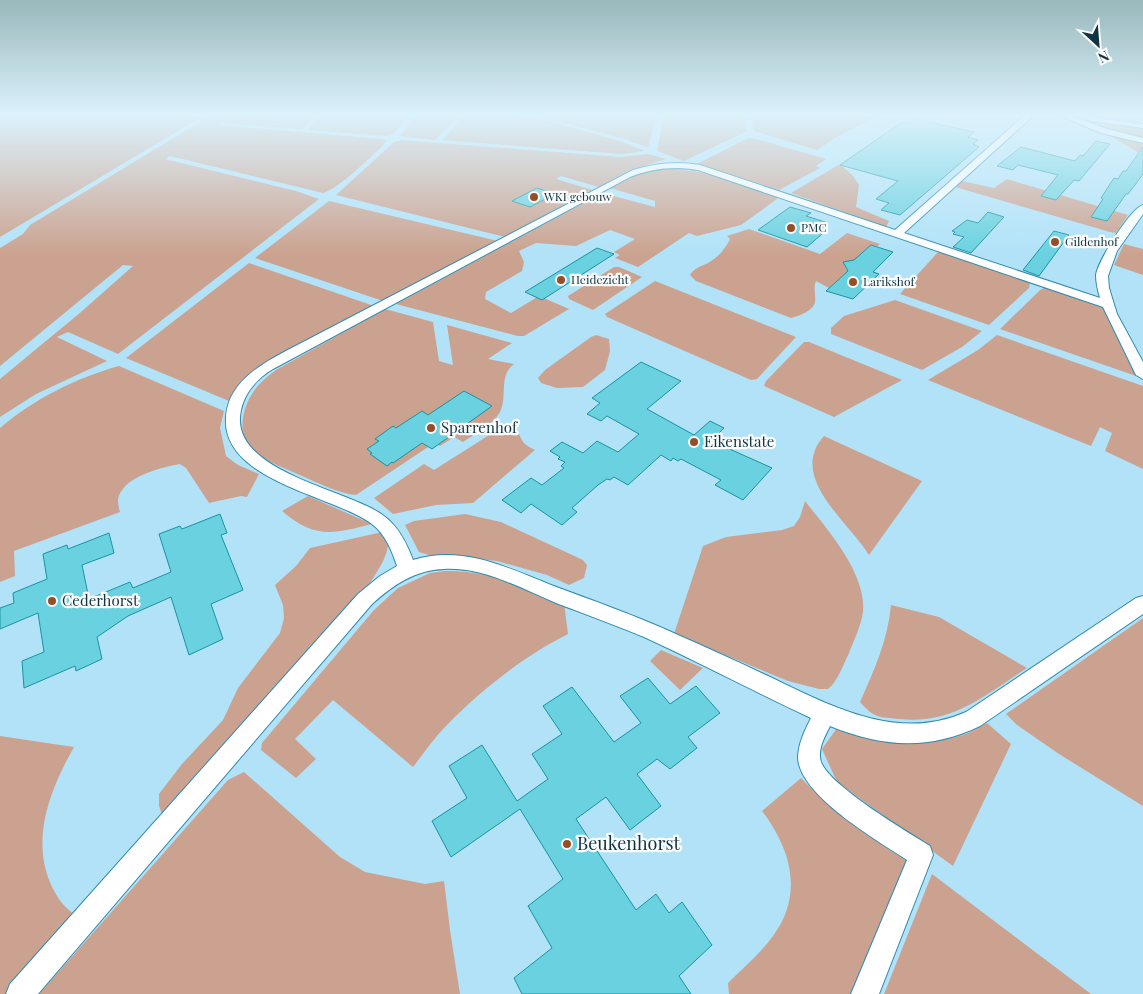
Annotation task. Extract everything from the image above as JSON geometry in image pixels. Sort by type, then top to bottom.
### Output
[{"type":"street","points":[[898,233],[977,162]]},
{"type":"street","points":[[407,569],[398,543],[388,528],[377,518],[273,472],[250,456],[238,442],[232,426],[232,411],[248,382],[262,370],[627,175],[643,169],[673,164],[700,168],[1108,305]]},
{"type":"street","points":[[1143,208],[1123,234],[1104,267],[1102,276],[1108,305],[1143,375]]},
{"type":"street","points":[[20,994],[365,599],[384,581],[407,569],[431,563],[455,562],[488,567],[639,627],[826,713],[857,725],[888,732],[918,733],[961,726],[1143,604]]},
{"type":"street","points":[[826,713],[811,747],[810,763],[820,782],[834,795],[920,855],[865,994]]},
{"type":"shaded area","points":[[0,162],[125,162],[0,237]]},
{"type":"shaded area","points":[[133,162],[179,162],[296,191],[319,199],[118,354],[68,332],[57,337],[107,361],[36,394],[0,417],[0,379],[133,266],[123,265],[0,366],[0,248],[23,234],[30,225]]},
{"type":"shaded area","points":[[196,162],[364,162],[338,185],[323,193]]},
{"type":"shaded area","points":[[372,162],[655,162],[630,170],[599,187],[561,176],[556,179],[593,190],[505,237],[336,195]]},
{"type":"shaded area","points":[[700,162],[821,162],[816,166],[820,168],[779,190],[697,164]]},
{"type":"shaded area","points":[[840,164],[853,176],[859,185],[856,207],[889,221],[886,227],[791,193]]},
{"type":"shaded area","points":[[666,168],[700,172],[778,195],[777,199],[741,225],[697,236],[689,233],[638,267],[615,258],[620,255],[614,252],[635,239],[610,230],[576,246],[536,243],[519,251],[524,262],[522,271],[486,292],[485,299],[511,313],[539,296],[569,309],[524,336],[396,304],[602,193],[655,207],[655,201],[610,188],[638,173]]},
{"type":"shaded area","points":[[1007,179],[1128,215],[1116,233],[955,187],[962,181],[994,188]]},
{"type":"shaded area","points":[[329,201],[498,241],[383,301],[255,258]]},
{"type":"shaded area","points":[[749,229],[820,254],[847,233],[880,244],[829,288],[816,281],[815,302],[812,308],[805,313],[791,318],[696,281],[690,275],[721,253],[730,239],[727,236]]},
{"type":"shaded area","points":[[1124,244],[1143,249],[1143,275],[1114,265]]},
{"type":"shaded area","points":[[938,252],[1030,281],[1029,288],[989,325],[900,294]]},
{"type":"shaded area","points":[[249,263],[374,306],[236,391],[229,401],[126,358]]},
{"type":"shaded area","points":[[614,267],[619,267],[642,277],[593,310],[569,299],[568,296]]},
{"type":"shaded area","points":[[655,281],[796,337],[757,379],[751,380],[607,317],[605,314]]},
{"type":"shaded area","points":[[1046,287],[1102,306],[1139,377],[1000,329],[1040,290]]},
{"type":"shaded area","points":[[895,300],[982,331],[962,347],[922,370],[831,334],[831,328],[844,316]]},
{"type":"shaded area","points":[[385,309],[433,322],[439,361],[453,365],[447,325],[512,343],[488,359],[514,364],[506,374],[502,406],[497,417],[463,442],[454,437],[440,446],[434,443],[356,495],[335,490],[282,467],[262,457],[251,448],[246,442],[242,427],[244,412],[250,397],[261,382],[276,370]]},
{"type":"shaded area","points":[[596,335],[609,339],[610,351],[605,370],[583,387],[557,388],[541,383],[538,378],[545,370]]},
{"type":"shaded area","points":[[997,335],[1143,386],[1143,469],[1105,451],[1112,433],[1100,427],[1091,446],[928,380],[978,350]]},
{"type":"shaded area","points":[[804,342],[809,342],[902,380],[834,417],[764,386],[766,381]]},
{"type":"shaded area","points":[[119,366],[224,411],[220,428],[226,456],[238,465],[259,474],[247,497],[241,496],[209,503],[186,468],[180,464],[143,474],[126,485],[121,492],[118,500],[120,512],[14,551],[15,576],[0,582],[0,428],[41,399],[71,383]]},
{"type":"shaded area","points":[[505,425],[513,426],[524,443],[535,450],[473,503],[436,505],[393,514],[374,498],[424,464],[434,470]]},
{"type":"shaded area","points":[[824,436],[922,481],[869,555],[825,499],[817,483],[813,467],[814,452]]},
{"type":"shaded area","points":[[308,496],[372,524],[335,532],[325,532],[304,526],[282,511]]},
{"type":"shaded area","points":[[805,501],[844,553],[859,583],[863,597],[863,612],[857,633],[835,682],[828,689],[819,689],[788,681],[674,634],[703,546],[726,537],[782,530],[794,526],[800,517]]},
{"type":"shaded area","points":[[465,514],[501,522],[583,560],[587,565],[584,578],[569,585],[547,575],[497,561],[429,555],[419,552],[405,525],[414,521]]},
{"type":"shaded area","points":[[387,531],[388,546],[384,560],[368,586],[164,820],[159,806],[159,794],[182,764],[223,720],[238,688],[280,633],[284,618],[283,605],[275,585],[296,566],[310,548]]},
{"type":"shaded area","points":[[461,571],[491,576],[564,603],[568,634],[519,663],[474,699],[433,740],[413,767],[333,700],[295,739],[316,759],[296,778],[261,750],[262,743],[374,610],[398,588],[430,573]]},
{"type":"shaded area","points":[[891,605],[939,617],[1027,668],[982,698],[952,713],[918,720],[877,716],[860,702],[884,642]]},
{"type":"shaded area","points":[[1143,618],[1143,806],[1059,754],[1017,725],[1006,714]]},
{"type":"shaded area","points":[[661,650],[703,668],[680,690],[650,661]]},
{"type":"shaded area","points":[[987,723],[1011,744],[953,866],[837,782],[822,749],[837,728],[884,737],[932,740],[963,735]]},
{"type":"shaded area","points":[[0,736],[74,747],[49,802],[44,821],[42,841],[44,861],[49,880],[61,902],[78,918],[51,943],[6,994],[0,994]]},
{"type":"shaded area","points":[[244,772],[340,857],[365,872],[425,884],[444,881],[460,994],[39,994],[228,780]]},
{"type":"shaded area","points":[[801,778],[822,799],[908,856],[901,886],[854,994],[729,994],[728,983],[768,942],[783,920],[791,888],[790,872],[780,841],[762,811]]},
{"type":"shaded area","points":[[932,874],[1091,994],[884,994]]},
{"type":"building","points":[[844,162],[961,162],[900,215],[881,210],[889,203],[876,199],[898,181],[840,165]]},
{"type":"building","points":[[1002,162],[1095,162],[1079,181],[1074,180],[1056,200],[1041,196],[1058,175],[1018,165],[1013,170],[997,166]]},
{"type":"building","points":[[1132,162],[1143,162],[1143,174],[1107,221],[1091,217],[1114,178],[1118,179],[1123,171],[1126,171]]},
{"type":"building","name":"WKI gebouw","points":[[537,188],[555,194],[530,207],[512,201]]},
{"type":"building","name":"PMC","points":[[790,207],[811,213],[806,216],[828,223],[817,232],[822,234],[807,247],[758,230]]},
{"type":"building","points":[[988,212],[1004,217],[971,253],[953,247],[964,237],[953,234],[955,232],[952,231],[967,220],[978,223]]},
{"type":"building","points":[[1054,231],[1069,235],[1039,276],[1023,270]]},
{"type":"building","name":"Larikshof","points":[[871,245],[893,252],[873,272],[879,274],[853,299],[826,291],[848,271],[843,262],[854,260]]},
{"type":"building","points":[[597,248],[614,254],[542,300],[525,292]]},
{"type":"building","name":"Eikenstate","points":[[641,362],[681,381],[647,409],[694,435],[710,421],[724,428],[717,435],[720,436],[714,442],[772,468],[743,500],[715,485],[721,480],[681,459],[678,461],[673,458],[671,461],[661,455],[628,485],[614,477],[598,485],[572,508],[577,512],[562,525],[531,504],[521,513],[502,500],[531,478],[542,485],[564,468],[561,466],[565,462],[558,459],[560,457],[550,451],[562,442],[583,453],[597,441],[618,452],[639,434],[607,416],[601,421],[587,414],[600,403],[592,398]]},
{"type":"building","name":"Sparrenhof","points":[[464,391],[492,406],[432,449],[422,443],[387,466],[370,454],[372,453],[367,449],[379,441],[375,439],[393,426],[396,428],[422,411],[428,415]]},
{"type":"building","name":"Cederhorst","points":[[220,514],[227,533],[221,535],[243,590],[211,604],[223,639],[189,655],[171,597],[128,616],[97,637],[102,659],[76,671],[75,666],[24,688],[22,661],[44,652],[38,613],[0,629],[0,608],[14,603],[13,593],[47,579],[43,554],[67,545],[68,549],[109,533],[114,553],[82,565],[89,599],[130,582],[133,588],[171,572],[159,534],[180,526],[182,529]]},
{"type":"building","name":"Beukenhorst","points":[[648,678],[670,704],[696,686],[720,713],[688,737],[697,748],[670,769],[657,759],[637,774],[661,806],[630,830],[606,797],[576,819],[636,910],[656,894],[669,913],[682,902],[712,945],[679,976],[691,994],[522,994],[514,978],[552,948],[528,906],[563,879],[520,809],[451,857],[432,821],[467,798],[449,766],[482,745],[517,801],[548,779],[532,754],[562,734],[543,706],[572,687],[614,742],[641,723],[620,696]]},
{"type":"place","name":"WKI gebouw","points":[[534,197]]},
{"type":"place","name":"PMC","points":[[791,228]]},
{"type":"place","name":"Gildenhof","points":[[1055,242]]},
{"type":"place","name":"Heidezicht","points":[[561,280]]},
{"type":"place","name":"Larikshof","points":[[853,282]]},
{"type":"place","name":"Sparrenhof","points":[[431,428]]},
{"type":"place","name":"Eikenstate","points":[[694,442]]},
{"type":"place","name":"Cederhorst","points":[[52,601]]},
{"type":"place","name":"Beukenhorst","points":[[567,844]]}]
